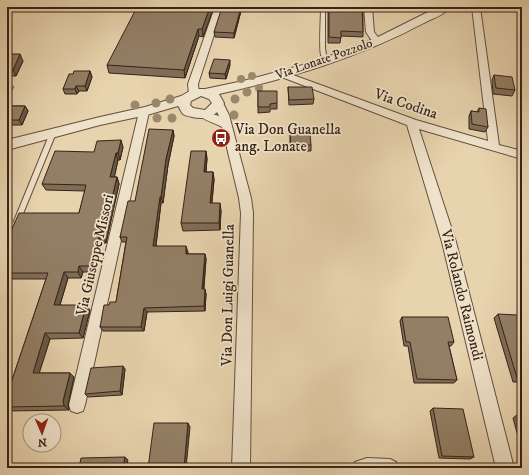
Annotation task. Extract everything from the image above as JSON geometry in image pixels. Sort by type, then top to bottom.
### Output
[{"type":"street","points":[[195,95],[193,84],[219,7]]},
{"type":"street","points":[[368,7],[370,32],[377,42]]},
{"type":"street","name":"Via Lonate Pozzolo","points":[[266,79],[328,60],[377,42],[446,7]]},
{"type":"street","points":[[476,7],[494,146]]},
{"type":"street","name":"Via Codina","points":[[282,74],[412,124],[522,155]]},
{"type":"street","points":[[7,145],[146,111],[195,95],[266,79]]},
{"type":"street","points":[[146,111],[198,114],[214,110],[218,102],[266,79]]},
{"type":"street","points":[[218,102],[214,96],[195,95],[184,106],[185,109],[216,119],[226,125]]},
{"type":"street","name":"Via Don Luigi Guanella","points":[[218,102],[224,115],[245,198],[247,213],[241,468]]},
{"type":"street","name":"Via Giuseppe Missori","points":[[77,405],[146,111]]},
{"type":"street","name":"Via Rolando Raimondi","points":[[412,124],[449,242],[505,468]]},
{"type":"street","points":[[361,468],[390,468]]},
{"type":"lane","points":[[323,7],[324,55],[328,60]]},
{"type":"lane","points":[[7,93],[10,88]]},
{"type":"lane","points":[[13,230],[53,133]]},
{"type":"building","points":[[137,7],[210,7],[202,29],[198,29],[184,70],[107,65]]},
{"type":"building","points":[[222,7],[241,7],[234,33],[214,32]]},
{"type":"building","points":[[329,7],[364,7],[362,8],[363,32],[341,31],[341,38],[329,37]]},
{"type":"building","points":[[7,54],[20,54],[13,70],[7,70]]},
{"type":"building","points":[[214,59],[230,60],[225,74],[209,73]]},
{"type":"building","points":[[74,71],[90,71],[85,86],[76,86],[75,89],[63,89],[69,74],[73,74]]},
{"type":"building","points":[[494,75],[512,77],[515,90],[496,88]]},
{"type":"building","points":[[288,87],[312,87],[314,99],[289,100]]},
{"type":"building","points":[[258,91],[277,91],[277,103],[270,104],[270,107],[258,107]]},
{"type":"building","points":[[7,106],[25,106],[19,120],[7,120]]},
{"type":"building","points":[[479,108],[486,109],[488,127],[472,124],[471,111],[479,112]]},
{"type":"building","points":[[149,129],[173,130],[166,159],[153,246],[186,246],[186,254],[205,254],[202,289],[205,289],[204,306],[144,308],[141,327],[100,327],[104,305],[109,305],[110,302],[116,302],[127,237],[120,237],[128,201],[135,201]]},
{"type":"building","points":[[302,132],[302,134],[310,134],[311,145],[291,146],[290,133]]},
{"type":"building","points":[[121,140],[110,177],[117,177],[103,236],[99,236],[91,266],[79,266],[78,272],[64,272],[54,305],[86,305],[79,333],[45,333],[33,373],[70,373],[63,401],[64,406],[7,407],[7,395],[48,273],[7,273],[7,240],[19,213],[79,213],[86,185],[42,184],[55,151],[94,152],[97,141]]},
{"type":"building","points":[[191,151],[206,151],[204,172],[213,172],[210,203],[220,203],[219,223],[181,223]]},
{"type":"building","points":[[498,314],[517,315],[522,331],[522,379],[517,378]]},
{"type":"building","points":[[402,317],[448,317],[454,342],[448,342],[457,380],[417,379],[410,342],[406,342]]},
{"type":"building","points":[[123,366],[120,391],[85,394],[91,368]]},
{"type":"building","points":[[433,408],[463,409],[474,457],[442,456]]},
{"type":"building","points":[[517,415],[522,415],[522,432]]},
{"type":"building","points":[[154,423],[188,423],[184,468],[148,468]]},
{"type":"building","points":[[125,457],[123,468],[79,468],[81,458]]},
{"type":"place","name":"Via Don Guanella ang. Lonate","points":[[221,138]]}]
